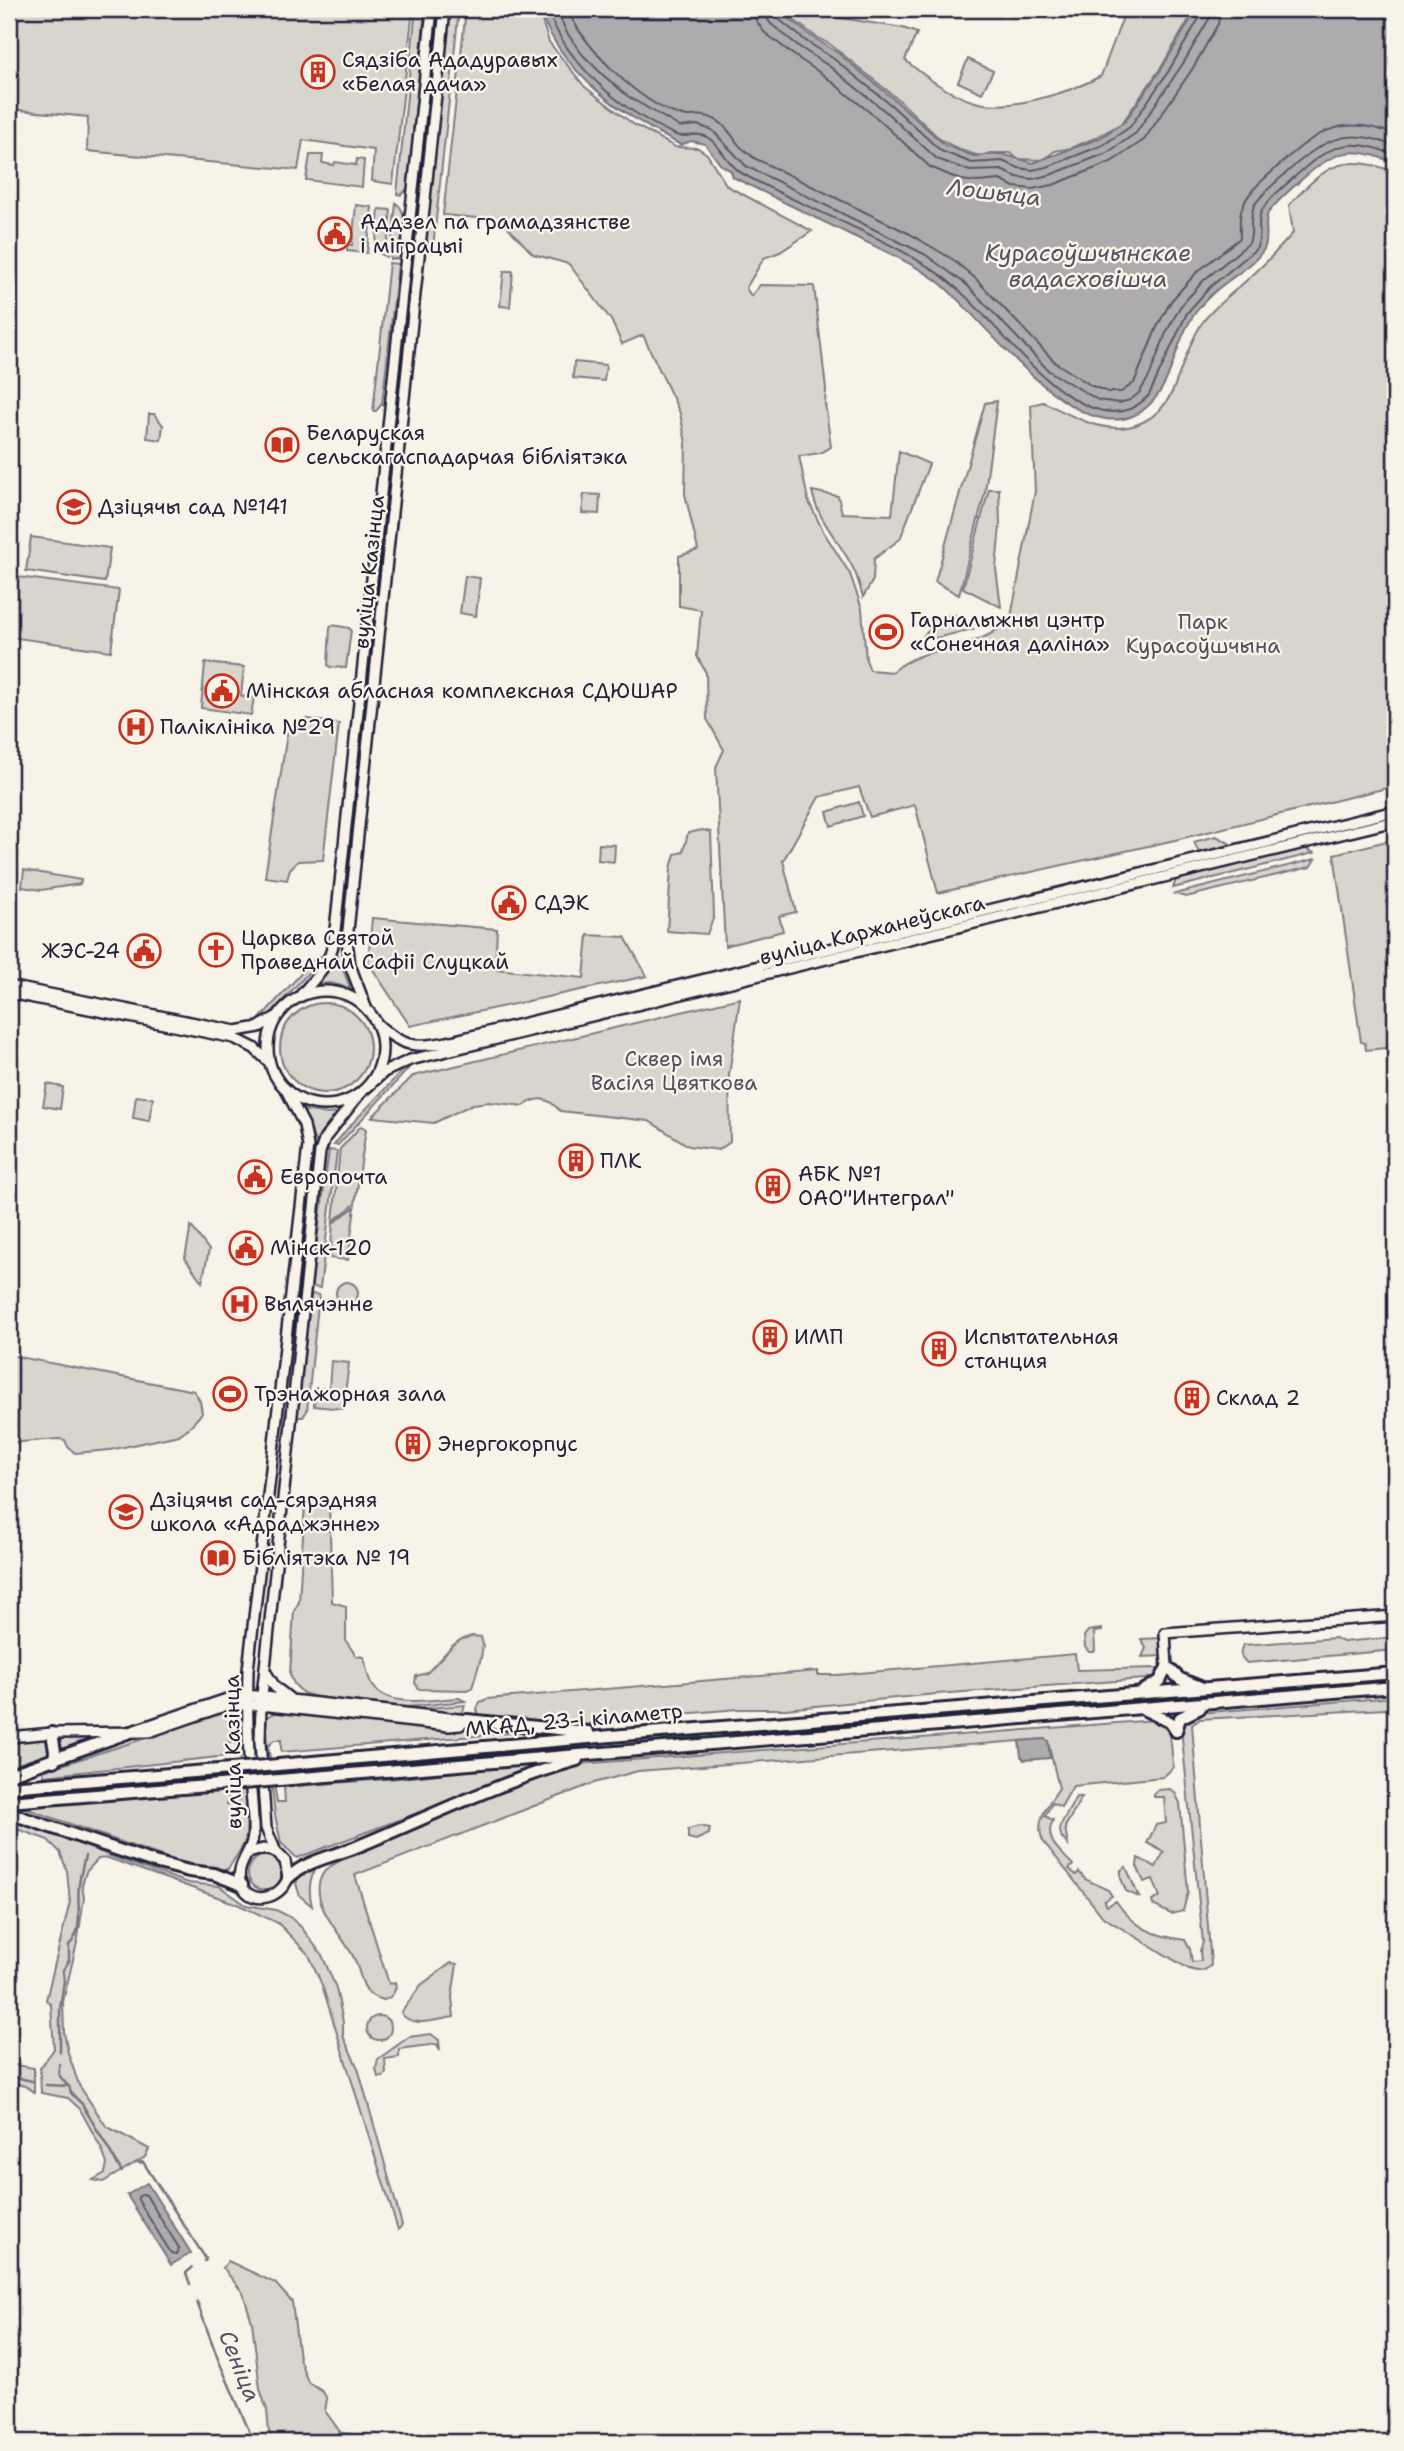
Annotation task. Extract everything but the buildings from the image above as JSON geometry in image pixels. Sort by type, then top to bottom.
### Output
[{"type":"highway","points":[[1136,1694],[1160,1681],[1167,1667],[1180,1679],[1202,1688]]},
{"type":"highway","name":"МКАД, 23-і кіламетр","points":[[13,1786],[1395,1673]]},
{"type":"highway","name":"МКАД, 23-і кіламетр","points":[[14,1802],[1395,1688]]},
{"type":"highway","points":[[1139,1709],[1170,1722],[1175,1731],[1180,1718],[1185,1714],[1213,1703]]},
{"type":"highway","points":[[467,1720],[623,1735]]},
{"type":"highway","points":[[9,1775],[130,1732]]},
{"type":"highway","points":[[52,1733],[54,1760]]},
{"type":"highway","points":[[288,1878],[305,1865],[460,1802],[552,1768],[607,1752]]},
{"type":"highway","points":[[9,1813],[164,1865],[215,1874],[242,1885]]},
{"type":"main road","name":"вуліца Казінца","points":[[299,998],[323,968],[334,944],[432,9]]},
{"type":"main road","name":"вуліца Казінца","points":[[367,1010],[349,965],[347,940],[445,9]]},
{"type":"main road","points":[[428,49],[435,47],[440,51]]},
{"type":"main road","points":[[407,247],[421,249]]},
{"type":"main road","points":[[389,416],[403,418]]},
{"type":"main road","name":"вуліца Каржанеўскага","points":[[376,1023],[397,1040],[411,1045],[447,1042],[1395,811]]},
{"type":"main road","name":"вуліца Каржанеўскага","points":[[363,1090],[384,1073],[410,1060],[1395,821]]},
{"type":"main road","points":[[9,986],[236,1031],[259,1027],[272,1021],[280,1014],[299,998],[316,992],[335,992],[353,999],[367,1010],[376,1023],[382,1040],[381,1060],[375,1075],[363,1090],[339,1103],[305,1101],[285,1088],[275,1075],[270,1062],[270,1034],[280,1014]]},
{"type":"main road","points":[[9,993],[234,1038],[249,1044],[270,1062]]},
{"type":"main road","name":"вуліца Казінца","points":[[242,1885],[240,1869],[251,1846],[253,1830],[247,1699],[308,1146],[303,1125],[285,1088]]},
{"type":"main road","name":"вуліца Казінца","points":[[288,1878],[285,1861],[276,1852],[268,1835],[265,1818],[260,1741],[261,1701],[320,1152],[325,1138],[363,1090]]},
{"type":"main road","points":[[1167,1667],[1165,1633],[1395,1616]]},
{"type":"main road","points":[[265,1671],[275,1686],[294,1699]]},
{"type":"main road","points":[[9,1737],[52,1733],[130,1732],[230,1698],[449,1726],[460,1725],[467,1720]]},
{"type":"main road","points":[[261,1701],[294,1699],[467,1720]]},
{"type":"main road","points":[[248,1853],[263,1849],[276,1852]]},
{"type":"main road","points":[[242,1885],[255,1896],[269,1897],[283,1889],[288,1878]]},
{"type":"green space","points":[[9,9],[413,9],[393,184],[372,181],[374,150],[303,140],[298,170],[87,151],[88,117],[9,109]]},
{"type":"green space","points":[[416,9],[425,9],[408,188],[401,195],[397,194]]},
{"type":"green space","points":[[450,9],[459,9],[433,247],[429,246],[426,239]]},
{"type":"green space","name":"Парк Курасоўшчына","points":[[466,9],[538,9],[549,42],[585,87],[633,124],[675,147],[698,148],[707,154],[727,186],[812,231],[780,252],[764,258],[746,288],[751,296],[760,285],[814,286],[831,447],[820,453],[799,456],[808,500],[823,531],[850,574],[862,609],[866,660],[870,670],[892,672],[922,655],[984,637],[1011,617],[1035,491],[1031,405],[1043,402],[1104,427],[1130,427],[1148,419],[1170,397],[1202,323],[1218,305],[1266,263],[1293,233],[1289,205],[1302,192],[1325,172],[1347,163],[1361,163],[1395,172],[1395,786],[1175,840],[938,893],[915,805],[870,817],[859,787],[819,797],[783,861],[796,912],[779,916],[783,931],[725,946],[716,767],[724,750],[707,719],[706,673],[697,656],[701,610],[679,606],[679,556],[698,550],[685,494],[686,443],[680,413],[643,335],[622,344],[611,320],[569,264],[533,254],[501,220],[443,215]]},
{"type":"green space","points":[[779,9],[825,9],[835,17],[903,28],[917,33],[905,60],[930,79],[965,99],[1004,104],[1039,99],[1101,76],[1126,9],[1195,9],[1162,66],[1122,123],[1095,138],[1055,151],[1043,160],[1017,159],[1011,153],[980,156],[941,140],[900,101],[831,45]]},
{"type":"green space","points":[[968,59],[993,71],[982,93],[958,82]]},
{"type":"green space","points":[[310,155],[323,155],[322,163],[334,165],[335,162],[356,165],[357,159],[364,160],[362,187],[306,180]]},
{"type":"green space","points":[[396,203],[403,214],[404,229],[399,259],[390,259]]},
{"type":"green space","points":[[356,205],[372,207],[367,253],[347,251],[347,245],[352,245]]},
{"type":"green space","points":[[379,209],[391,210],[386,257],[375,251]]},
{"type":"green space","points":[[389,263],[398,264],[382,404],[373,411]]},
{"type":"green space","points":[[504,271],[513,271],[510,307],[500,306]]},
{"type":"green space","points":[[574,362],[606,365],[604,381],[573,378]]},
{"type":"green space","points":[[997,401],[985,492],[959,595],[935,582],[985,403]]},
{"type":"green space","points":[[149,414],[154,414],[163,425],[161,440],[147,438]]},
{"type":"green space","points":[[899,451],[929,464],[900,539],[874,559],[873,580],[863,597],[854,570],[824,522],[812,491],[838,496],[842,513],[892,515]]},
{"type":"green space","points":[[989,489],[999,489],[1000,526],[996,569],[1001,607],[963,588]]},
{"type":"green space","points":[[584,494],[600,495],[599,514],[582,513]]},
{"type":"green space","points":[[31,537],[110,548],[105,582],[26,571]]},
{"type":"green space","points":[[10,576],[119,590],[111,651],[9,637]]},
{"type":"green space","points":[[465,576],[480,578],[476,616],[460,613]]},
{"type":"green space","points":[[955,615],[973,629],[936,638],[924,635],[945,616]]},
{"type":"green space","points":[[332,625],[351,630],[346,668],[328,665]]},
{"type":"green space","name":"Мінская абласная комплексная СДЮШАР","points":[[205,663],[244,667],[241,696],[254,698],[251,715],[201,708]]},
{"type":"green space","points":[[308,719],[339,724],[323,860],[298,861],[290,869],[287,880],[265,877],[288,727],[297,721]]},
{"type":"green space","points":[[859,802],[863,816],[831,826],[827,812]]},
{"type":"green space","points":[[702,830],[711,832],[714,916],[707,934],[667,931],[671,868],[675,854],[683,852],[688,833]]},
{"type":"green space","points":[[1216,836],[1229,843],[1230,848],[1200,855],[1194,842]]},
{"type":"green space","points":[[1395,839],[1395,1047],[1366,1050],[1365,1043],[1361,1042],[1334,854]]},
{"type":"green space","points":[[599,844],[615,845],[614,862],[598,860]]},
{"type":"green space","points":[[1304,848],[1314,853],[1173,888],[1176,880]]},
{"type":"green space","points":[[1315,859],[1310,867],[1186,897],[1175,894]]},
{"type":"green space","points":[[24,870],[81,880],[80,884],[41,890],[22,887]]},
{"type":"green space","name":"Сквер імя Васіля Цвяткова","points":[[372,918],[497,929],[495,969],[584,978],[588,935],[625,937],[647,976],[410,1026],[368,962]]},
{"type":"green space","points":[[337,953],[350,988],[330,983],[319,984]]},
{"type":"green space","points":[[317,956],[323,957],[270,1014],[255,1024]]},
{"type":"green space","name":"Сквер імя Васіля Цвяткова","points":[[740,998],[729,1075],[730,1142],[719,1150],[689,1146],[649,1121],[560,1111],[552,1103],[539,1099],[524,1106],[489,1102],[473,1104],[434,1123],[372,1117],[413,1076]]},
{"type":"green space","points":[[325,1003],[342,1007],[357,1016],[366,1031],[370,1048],[366,1065],[357,1080],[342,1089],[325,1093],[308,1089],[293,1080],[284,1065],[280,1048],[284,1031],[293,1016],[308,1007]]},
{"type":"green space","points":[[409,1068],[338,1145],[334,1145],[401,1072]]},
{"type":"green space","points":[[47,1084],[63,1087],[60,1109],[43,1106]]},
{"type":"green space","points":[[136,1096],[153,1098],[149,1121],[133,1118]]},
{"type":"green space","points":[[303,1110],[328,1114],[339,1113],[315,1142]]},
{"type":"green space","points":[[361,1126],[366,1129],[355,1204],[333,1221],[340,1149]]},
{"type":"green space","points":[[329,1150],[337,1151],[320,1288],[311,1287]]},
{"type":"green space","points":[[355,1207],[348,1260],[330,1258],[333,1223]]},
{"type":"green space","points":[[191,1226],[209,1250],[202,1282],[185,1258]]},
{"type":"green space","points":[[347,1282],[357,1289],[358,1293],[351,1303],[347,1304],[337,1297],[336,1293],[343,1283]]},
{"type":"green space","points":[[311,1294],[319,1295],[307,1411],[303,1417],[297,1417]]},
{"type":"green space","points":[[9,1355],[194,1391],[200,1401],[202,1413],[179,1435],[110,1450],[75,1453],[65,1440],[58,1439],[9,1443]]},
{"type":"green space","points":[[331,1361],[349,1363],[343,1409],[314,1406],[316,1388],[329,1389]]},
{"type":"green space","points":[[329,1501],[332,1602],[346,1606],[346,1641],[356,1656],[364,1657],[371,1683],[387,1697],[399,1700],[459,1698],[465,1701],[407,1707],[316,1697],[303,1693],[294,1684],[290,1674],[294,1611],[299,1602],[305,1502]]},
{"type":"green space","points":[[1102,1629],[1094,1632],[1095,1650],[1089,1652],[1085,1647],[1084,1636],[1088,1631]]},
{"type":"green space","points":[[472,1636],[481,1637],[483,1645],[472,1688],[419,1689],[415,1683],[416,1676],[427,1673],[451,1647]]},
{"type":"green space","points":[[1395,1637],[1395,1650],[1247,1663],[1241,1655],[1243,1645],[1336,1638],[1343,1642]]},
{"type":"green space","points":[[1161,1638],[1163,1656],[1142,1657],[1146,1648],[1141,1639]]},
{"type":"green space","points":[[1075,1654],[1077,1670],[1157,1668],[1160,1671],[1157,1676],[1145,1679],[936,1694],[785,1709],[737,1709],[604,1721],[582,1726],[479,1716],[477,1709],[480,1702],[487,1699],[818,1671],[818,1675],[837,1675]]},
{"type":"green space","points":[[1395,1697],[1395,1713],[1385,1709],[1200,1719],[1192,1725],[1211,1965],[1201,1971],[1189,1969],[1103,1917],[1043,1841],[1041,1820],[1059,1788],[1045,1739],[638,1771],[594,1783],[355,1875],[389,1984],[395,1982],[393,1993],[384,2000],[367,1991],[354,1958],[325,1913],[319,1894],[323,1874],[345,1858],[537,1776],[579,1764],[1156,1720],[1167,1728],[1171,1740],[1174,1767],[1163,1777],[1073,1786],[1061,1807],[1052,1803],[1045,1816],[1053,1820],[1050,1834],[1054,1845],[1073,1865],[1069,1869],[1108,1890],[1112,1896],[1104,1901],[1107,1906],[1116,1901],[1130,1918],[1146,1929],[1185,1940],[1192,1962],[1201,1961],[1203,1942],[1181,1728],[1184,1722],[1197,1713]]},
{"type":"green space","points":[[465,1705],[463,1712],[456,1714],[413,1709]]},
{"type":"green space","points":[[230,1711],[237,1713],[239,1720],[246,1831],[240,1851],[228,1869],[178,1862],[22,1807],[231,1788],[227,1804],[233,1804],[240,1797],[241,1782],[235,1743],[226,1742],[227,1756],[44,1776],[43,1771]]},
{"type":"green space","points":[[278,1711],[525,1732],[281,1752],[281,1740],[274,1740],[268,1746],[277,1802],[285,1802],[284,1787],[538,1763],[481,1789],[297,1858],[281,1843],[275,1815],[265,1726],[267,1717]]},
{"type":"green space","points":[[58,1736],[101,1736],[100,1740],[58,1754]]},
{"type":"green space","points":[[43,1738],[48,1741],[51,1749],[48,1756],[9,1768],[9,1742]]},
{"type":"green space","points":[[1170,1789],[1180,1803],[1188,1892],[1183,1911],[1171,1914],[1153,1905],[1152,1901],[1160,1897],[1153,1879],[1144,1882],[1137,1866],[1138,1858],[1156,1867],[1164,1852],[1147,1843],[1156,1825],[1166,1823],[1164,1797],[1154,1795],[1158,1790]]},
{"type":"green space","points":[[1076,1797],[1082,1797],[1065,1827],[1068,1845],[1059,1828]]},
{"type":"green space","points":[[9,1820],[188,1883],[219,1886],[246,1905],[276,1910],[301,1927],[322,1955],[336,1988],[343,2036],[358,2068],[402,2225],[398,2230],[322,1985],[309,1955],[278,1923],[237,1904],[108,1858],[98,1859],[86,1872],[82,1885],[84,1898],[78,1938],[63,2002],[64,2032],[79,2085],[106,2126],[149,2149],[145,2157],[103,2182],[93,2180],[105,2173],[107,2164],[80,2109],[68,2098],[41,2093],[40,2068],[54,2049],[51,2005],[46,2000],[70,1902],[67,1871],[60,1852],[48,1840],[9,1826]]},
{"type":"green space","points":[[699,1826],[710,1828],[709,1834],[696,1840],[688,1838],[688,1829]]},
{"type":"green space","points":[[265,1856],[277,1861],[282,1873],[277,1885],[265,1890],[253,1885],[248,1873],[253,1861]]},
{"type":"green space","points":[[311,1866],[317,1866],[310,1886],[312,1906],[300,1896],[296,1884],[299,1875]]},
{"type":"green space","points":[[1126,1867],[1139,1897],[1126,1891],[1121,1870]]},
{"type":"green space","points":[[451,1963],[457,1964],[452,1997],[454,2017],[425,2022],[405,2018],[401,2013],[421,1985]]},
{"type":"green space","points":[[379,2016],[388,2019],[391,2028],[388,2037],[379,2040],[370,2037],[367,2028],[370,2019]]},
{"type":"green space","points":[[431,2034],[439,2040],[440,2051],[437,2044],[399,2049],[399,2057],[385,2059],[386,2073],[383,2077],[378,2077],[378,2059],[409,2037]]},
{"type":"green space","points":[[9,2064],[34,2068],[34,2092],[25,2086],[9,2082]]},
{"type":"green space","points":[[228,2261],[275,2283],[292,2302],[299,2358],[308,2382],[323,2392],[327,2399],[325,2411],[341,2433],[366,2436],[370,2442],[275,2442],[269,2432],[267,2410],[260,2389],[252,2322],[243,2293],[223,2268]]},
{"type":"water","name":"Курасоўшчынскае вадасховішча","points":[[539,9],[777,9],[838,53],[945,145],[973,156],[1002,154],[1033,163],[1100,138],[1125,121],[1162,68],[1197,9],[1395,9],[1395,164],[1380,157],[1355,152],[1333,157],[1312,171],[1268,213],[1266,245],[1261,254],[1201,305],[1184,333],[1163,386],[1150,404],[1124,419],[1096,417],[1066,402],[1036,379],[956,297],[926,273],[733,177],[731,171],[720,164],[705,144],[691,141],[681,145],[616,106],[596,90],[563,54]]},
{"type":"water","points":[[1019,1741],[1048,1741],[1050,1758],[1024,1760]]},
{"type":"water","points":[[147,2183],[191,2253],[171,2265],[127,2195]]},
{"type":"waterway","points":[[60,2052],[63,1970],[69,1961],[69,1945],[77,1932],[79,1884],[85,1856]]},
{"type":"waterway","points":[[59,2064],[59,2075],[68,2086]]},
{"type":"waterway","name":"Сеніца","points":[[9,2076],[32,2081]]},
{"type":"waterway","name":"Сеніца","points":[[46,2085],[69,2086],[122,2172]]},
{"type":"waterway","points":[[139,2163],[143,2162],[205,2261]]},
{"type":"waterway","name":"Сеніца","points":[[190,2284],[186,2273],[192,2268]]},
{"type":"waterway","name":"Сеніца","points":[[197,2302],[254,2442]]},
{"type":"place","name":"Сядзіба Ададуравых «Белая дача»","points":[[318,72]]},
{"type":"place","name":"Аддзел па грамадзянстве і міграцыі","points":[[335,234]]},
{"type":"place","name":"Беларуская сельскагаспадарчая бібліятэка","points":[[282,445]]},
{"type":"place","name":"Дзіцячы сад №141","points":[[74,507]]},
{"type":"place","name":"Гарналыжны цэнтр «Сонечная даліна»","points":[[886,632]]},
{"type":"place","name":"Мінская абласная комплексная СДЮШАР","points":[[222,691]]},
{"type":"place","name":"Паліклініка №29","points":[[136,727]]},
{"type":"place","name":"СДЭК","points":[[509,903]]},
{"type":"place","name":"Царква Святой Праведнай Сафіі Слуцкай","points":[[216,950]]},
{"type":"place","name":"ЖЭС-24","points":[[144,951]]},
{"type":"place","name":"ПЛК","points":[[576,1161]]},
{"type":"place","name":"Европочта","points":[[255,1177]]},
{"type":"place","name":"АБК №1 ОАО\"Интеграл\"","points":[[773,1186]]},
{"type":"place","name":"Мінск-120","points":[[246,1248]]},
{"type":"place","name":"Вылячэнне","points":[[240,1304]]},
{"type":"place","name":"ИМП","points":[[770,1337]]},
{"type":"place","name":"Испытательная станция","points":[[939,1349]]},
{"type":"place","name":"Трэнажорная зала","points":[[230,1394]]},
{"type":"place","name":"Склад 2","points":[[1192,1398]]},
{"type":"place","name":"Энергокорпус","points":[[413,1444]]},
{"type":"place","name":"Дзіцячы сад-сярэдняя школа «Адраджэнне»","points":[[126,1512]]},
{"type":"place","name":"Бібліятэка № 19","points":[[218,1558]]},
{"type":"water label","name":"Лошыца","points":[[994,192]]}]
